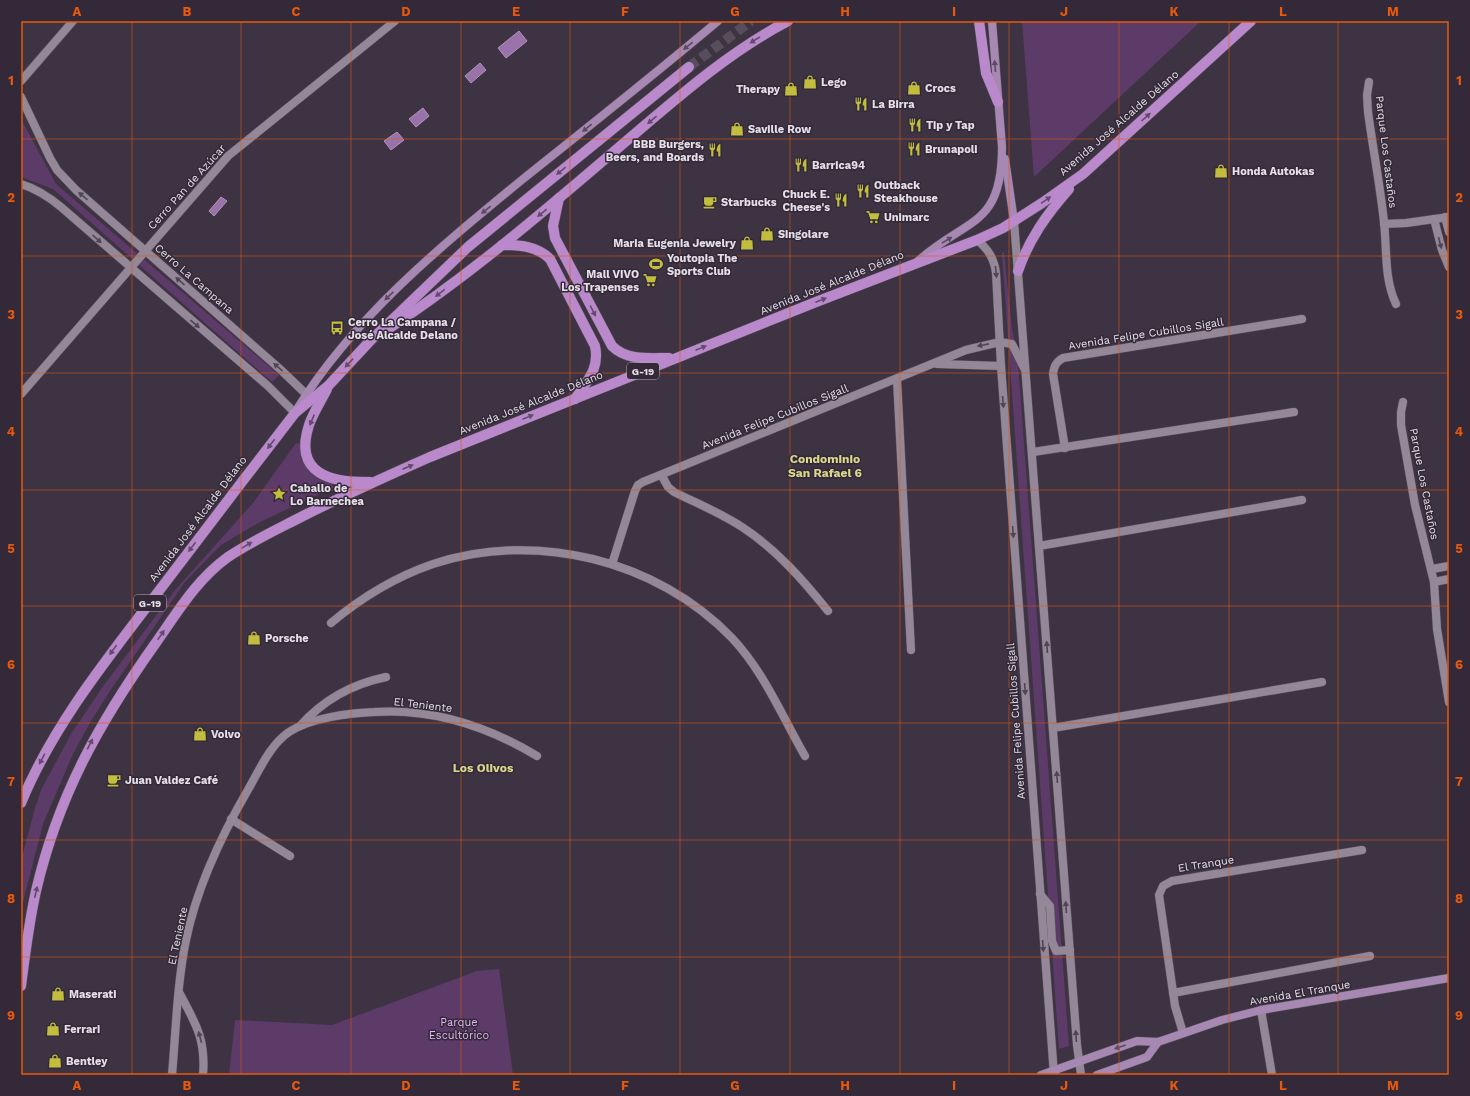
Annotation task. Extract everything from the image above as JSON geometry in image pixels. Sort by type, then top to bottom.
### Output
[{"type":"main road","name":"Avenida José Alcalde Délano","points":[[21,803],[51,742],[75,704],[118,644],[295,413],[306,394],[348,340],[377,308],[460,231],[718,21]]},
{"type":"main road","points":[[978,21],[986,73],[998,102]]},
{"type":"main road","name":"G-19","points":[[916,262],[931,249],[977,219],[988,208],[995,197],[1002,167],[1002,147],[992,21]]},
{"type":"main road","name":"Avenida José Alcalde Délano","points":[[21,986],[26,921],[52,835],[74,777],[107,714],[187,598],[216,567],[246,546],[372,482],[674,358],[916,262],[977,240],[1014,222],[1083,174],[1251,21]]},
{"type":"main road","points":[[370,341],[425,304],[502,245],[710,71],[733,54],[785,22]]},
{"type":"main road","name":"Avenida José Alcalde Délano","points":[[295,413],[329,385],[370,341],[468,247],[689,67]]},
{"type":"main road","points":[[1002,147],[1009,182],[1014,222]]},
{"type":"main road","points":[[1018,271],[1024,254],[1042,222],[1083,174]]},
{"type":"main road","points":[[559,198],[553,226],[555,238],[612,346],[618,353],[625,356],[674,358]]},
{"type":"main road","points":[[502,245],[519,245],[537,249],[550,259],[595,346],[597,355],[595,368],[575,399]]},
{"type":"main road","points":[[329,385],[309,426],[306,443],[308,459],[315,470],[325,477],[347,482],[372,482]]},
{"type":"main road","name":"Avenida El Tranque","points":[[1041,1075],[1054,1073],[1079,1062],[1137,1041],[1158,1042],[1261,1010],[1449,978]]},
{"type":"main road","points":[[1097,1075],[1147,1057],[1158,1042]]},
{"type":"street","points":[[21,81],[73,21]]},
{"type":"street","name":"Cerro Pan de Azúcar","points":[[21,394],[228,156],[395,21]]},
{"type":"street","name":"Parque Los Castaños","points":[[1369,82],[1367,95],[1368,112],[1384,224],[1386,260],[1390,288],[1396,304]]},
{"type":"street","name":"Cerro La Campana","points":[[21,97],[57,170],[76,190],[282,370],[306,394]]},
{"type":"street","points":[[21,184],[32,187],[48,196],[130,269],[268,386],[295,413]]},
{"type":"street","name":"Parque Los Castaños","points":[[1384,224],[1406,223],[1447,217],[1449,232]]},
{"type":"street","points":[[1434,219],[1442,250],[1449,267]]},
{"type":"street","points":[[1014,222],[1081,1075]]},
{"type":"street","name":"Avenida Felipe Cubillos Sigall","points":[[977,240],[988,250],[995,264],[1001,366],[1054,1073]]},
{"type":"street","name":"Avenida Felipe Cubillos Sigall","points":[[1065,448],[1053,374],[1055,364],[1063,358],[1302,319]]},
{"type":"street","points":[[1000,342],[1012,344],[1015,347],[1026,372]]},
{"type":"street","name":"Avenida Felipe Cubillos Sigall","points":[[612,564],[635,491],[638,485],[643,482],[662,476],[971,348],[1000,342]]},
{"type":"street","name":"Avenida Felipe Cubillos Sigall","points":[[934,364],[1001,366]]},
{"type":"street","points":[[897,379],[911,650]]},
{"type":"street","name":"Parque Los Castaños","points":[[1403,402],[1400,412],[1401,425],[1415,506],[1432,569],[1437,629],[1449,702]]},
{"type":"street","points":[[1033,452],[1294,412]]},
{"type":"street","points":[[662,476],[668,487],[674,492],[727,518],[755,536],[796,573],[828,611]]},
{"type":"street","points":[[1039,546],[1302,500]]},
{"type":"street","points":[[331,623],[350,608],[389,582],[433,564],[456,557],[501,550],[523,550],[568,554],[612,564],[636,573],[679,595],[698,608],[731,638],[746,654],[764,679],[805,756]]},
{"type":"street","points":[[1432,569],[1449,566]]},
{"type":"street","points":[[1434,582],[1449,579]]},
{"type":"street","name":"El Teniente","points":[[300,726],[332,697],[358,684],[386,677]]},
{"type":"street","points":[[1053,728],[1322,682]]},
{"type":"street","name":"El Teniente","points":[[172,1075],[182,967],[192,914],[210,864],[231,818],[274,747],[289,732],[300,726],[358,713],[382,711],[430,714],[467,723],[496,734],[537,756]]},
{"type":"street","points":[[231,818],[290,856]]},
{"type":"street","name":"El Tranque","points":[[1183,1033],[1173,993],[1159,895],[1160,890],[1166,883],[1362,850]]},
{"type":"street","points":[[1040,894],[1050,906],[1052,941],[1056,951],[1070,950]]},
{"type":"street","points":[[1173,993],[1370,956]]},
{"type":"street","points":[[180,994],[197,1028],[204,1055],[203,1075]]},
{"type":"street","points":[[1261,1010],[1272,1075]]},
{"type":"green space","points":[[1022,21],[1201,21],[1034,177]]},
{"type":"green space","points":[[21,119],[56,184],[279,375],[272,382],[53,189],[21,177]]},
{"type":"green space","points":[[1004,252],[1012,329],[1017,350],[1069,1046],[1059,1049],[1002,253]]},
{"type":"green space","points":[[296,443],[300,444],[302,458],[309,470],[325,482],[332,484],[334,487],[260,522],[221,545],[185,582],[110,691],[73,754],[43,824],[21,910],[21,861],[35,808],[41,790],[71,734],[104,685],[176,589],[253,503]]},
{"type":"green space","name":"Parque Escultórico","points":[[499,969],[513,1075],[229,1075],[235,1020],[332,1025],[477,971]]},
{"type":"shaded area","points":[[519,31],[527,41],[506,58],[498,48]]},
{"type":"shaded area","points":[[480,63],[486,70],[471,83],[465,76]]},
{"type":"shaded area","points":[[423,108],[429,116],[416,127],[409,119]]},
{"type":"shaded area","points":[[397,132],[404,140],[391,150],[384,141]]},
{"type":"shaded area","points":[[221,197],[227,201],[214,216],[209,211]]},
{"type":"tunnel","points":[[689,67],[751,21]]},
{"type":"place","name":"Lego","points":[[810,82]]},
{"type":"place","name":"Crocs","points":[[914,88]]},
{"type":"place","name":"Therapy","points":[[791,89]]},
{"type":"place","name":"La Birra","points":[[861,104]]},
{"type":"place","name":"Tip y Tap","points":[[915,125]]},
{"type":"place","name":"Saville Row","points":[[737,129]]},
{"type":"place","name":"Brunapoli","points":[[914,149]]},
{"type":"place","name":"BBB Burgers, Beers, and Boards","points":[[715,150]]},
{"type":"place","name":"Barrica94","points":[[801,165]]},
{"type":"place","name":"Honda Autokas","points":[[1221,171]]},
{"type":"place","name":"Outback Steakhouse","points":[[863,191]]},
{"type":"place","name":"Chuck E. Cheese's","points":[[841,200]]},
{"type":"place","name":"Starbucks","points":[[710,202]]},
{"type":"place","name":"Unimarc","points":[[873,217]]},
{"type":"place","name":"Singolare","points":[[767,234]]},
{"type":"place","name":"Maria Eugenia Jewelry","points":[[747,243]]},
{"type":"place","name":"Youtopia The Sports Club","points":[[656,264]]},
{"type":"place","name":"Mall VIVO Los Trapenses","points":[[650,280]]},
{"type":"place","name":"Cerro La Campana / José Alcalde Delano","points":[[337,328]]},
{"type":"place","name":"Caballo de Lo Barnechea","points":[[279,494]]},
{"type":"place","name":"Porsche","points":[[254,638]]},
{"type":"place","name":"Volvo","points":[[200,734]]},
{"type":"place","name":"Juan Valdez Café","points":[[114,780]]},
{"type":"place","name":"Maserati","points":[[58,994]]},
{"type":"place","name":"Ferrari","points":[[53,1029]]},
{"type":"place","name":"Bentley","points":[[55,1061]]},
{"type":"district","name":"Condominio San Rafael 6","points":[[825,466]]},
{"type":"district","name":"Los Olivos","points":[[483,768]]}]
